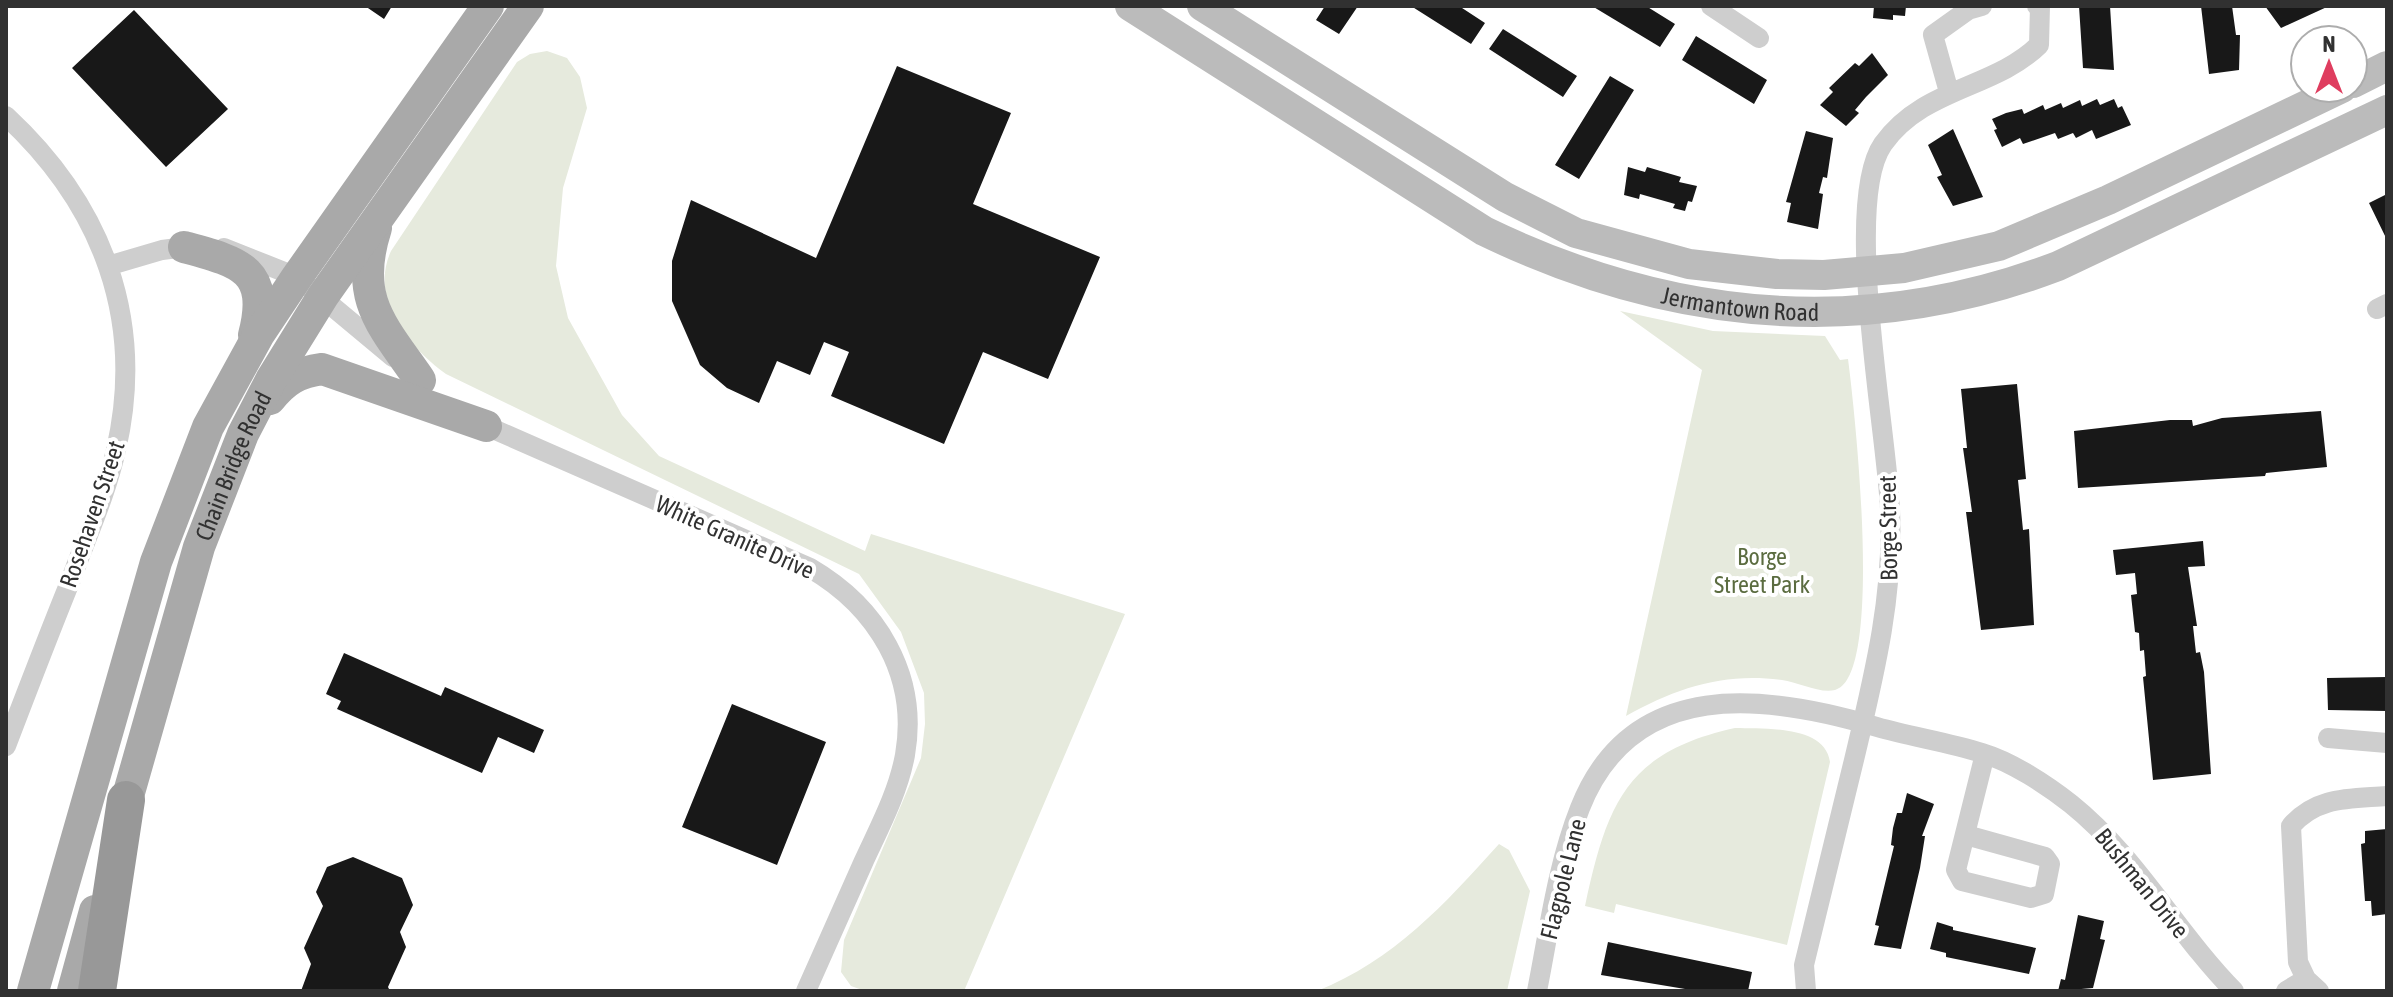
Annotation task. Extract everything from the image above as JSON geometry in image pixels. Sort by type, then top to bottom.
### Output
[{"type":"highway","points":[[97,991],[126,800]]},
{"type":"main road","name":"Chain Bridge Road","points":[[33,991],[156,562],[208,427],[251,348],[297,277],[488,6]]},
{"type":"main road","name":"Chain Bridge Road","points":[[73,991],[199,547],[243,434],[271,380],[323,296],[528,6]]},
{"type":"main road","name":"Jermantown Road","points":[[1130,6],[1484,231],[1592,277],[1686,302],[1772,311],[1870,311],[1964,297],[2058,266],[2387,110]]},
{"type":"main road","name":"Jermantown Road","points":[[1202,6],[1505,197],[1576,233],[1689,264],[1732,270],[1824,275],[1951,260],[2040,232],[2308,104]]},
{"type":"main road","points":[[2369,75],[2387,66]]},
{"type":"main road","points":[[379,218],[370,246],[370,303],[420,380]]},
{"type":"main road","points":[[184,247],[227,259],[252,276],[259,290],[260,303],[251,348]]},
{"type":"main road","points":[[243,434],[287,380],[305,371],[322,369],[486,426]]},
{"type":"street","points":[[1711,6],[1759,38]]},
{"type":"street","points":[[1949,92],[1933,35],[1968,10],[1982,6]]},
{"type":"street","name":"Borge Street","points":[[1806,991],[1804,965],[1879,658],[1888,597],[1891,547],[1886,450],[1866,272],[1869,180],[1882,146],[1913,113],[1949,92],[2024,60],[2039,45],[2037,6]]},
{"type":"street","name":"Rosehaven Street","points":[[6,116],[52,163],[74,194],[111,265],[125,351],[116,452],[93,521],[6,746]]},
{"type":"street","name":"White Granite Drive","points":[[111,265],[184,247],[234,249],[297,277],[420,380],[486,426],[810,568],[851,596],[884,637],[899,669],[906,703],[905,756],[892,798],[809,990]]},
{"type":"street","name":"Flagpole Lane","points":[[1537,991],[1561,876],[1580,807],[1600,771],[1626,742],[1661,719],[1715,702],[1791,705],[1863,722]]},
{"type":"street","name":"Bushman Drive","points":[[1863,722],[1985,754],[2051,790],[2095,825],[2234,991]]},
{"type":"street","points":[[2328,738],[2387,743]]},
{"type":"street","points":[[1966,835],[2045,857],[2050,864],[2044,894],[2031,898],[1962,881],[1956,870],[1985,754]]},
{"type":"street","points":[[2286,991],[2312,985],[2298,962],[2291,826],[2303,812],[2326,801],[2387,796]]},
{"type":"green space","points":[[547,51],[567,58],[580,77],[587,108],[563,188],[556,266],[568,318],[622,415],[659,456],[865,551],[871,534],[1125,614],[964,991],[865,991],[851,986],[841,972],[844,940],[921,758],[925,724],[924,693],[901,632],[859,574],[446,374],[418,350],[396,320],[385,287],[385,269],[391,251],[517,62],[530,54]]},
{"type":"green space","name":"Borge Street Park","points":[[1620,311],[1713,331],[1825,336],[1840,360],[1848,359],[1860,480],[1863,592],[1859,640],[1850,674],[1835,690],[1761,678],[1720,680],[1663,697],[1626,716],[1702,370]]},
{"type":"green space","points":[[1735,728],[1777,729],[1806,735],[1826,750],[1830,762],[1787,945],[1616,904],[1614,913],[1585,906],[1602,839],[1613,811],[1627,788],[1645,768],[1669,752],[1698,738]]},
{"type":"green space","points":[[1499,844],[1509,850],[1530,891],[1507,991],[1317,991],[1370,964],[1394,947],[1438,909]]},
{"type":"building","points":[[365,6],[392,6],[384,19]]},
{"type":"building","points":[[1325,6],[1358,6],[1339,34],[1316,20]]},
{"type":"building","points":[[1411,6],[1459,6],[1485,23],[1471,44]]},
{"type":"building","points":[[1592,6],[1646,6],[1675,24],[1660,47]]},
{"type":"building","points":[[1874,6],[1906,6],[1905,16],[1893,15],[1893,20],[1873,18]]},
{"type":"building","points":[[2079,6],[2110,6],[2114,70],[2083,68]]},
{"type":"building","points":[[2201,6],[2232,6],[2236,35],[2240,35],[2239,70],[2209,74]]},
{"type":"building","points":[[2265,6],[2329,6],[2289,24],[2281,28]]},
{"type":"building","points":[[134,10],[228,109],[166,167],[72,68]]},
{"type":"building","points":[[1503,29],[1577,76],[1563,97],[1489,49]]},
{"type":"building","points":[[1696,36],[1767,80],[1754,104],[1682,60]]},
{"type":"building","points":[[1872,53],[1888,75],[1855,110],[1859,113],[1846,126],[1820,105],[1833,92],[1829,88],[1855,63],[1859,66]]},
{"type":"building","points":[[897,66],[1011,113],[973,204],[1100,257],[1048,379],[983,352],[944,444],[831,396],[849,352],[824,342],[810,375],[777,361],[759,403],[727,388],[700,365],[672,301],[672,261],[691,200],[816,258]]},
{"type":"building","points":[[1610,76],[1634,90],[1579,179],[1555,165]]},
{"type":"building","points":[[2097,99],[2100,105],[2114,99],[2118,108],[2122,106],[2131,125],[2096,139],[2092,130],[2076,138],[2073,133],[2058,139],[2055,133],[2023,144],[2020,138],[2002,147],[1994,130],[1997,129],[1992,119],[2006,113],[2022,109],[2024,114],[2043,105],[2045,110],[2061,103],[2063,108],[2080,100],[2082,106]]},
{"type":"building","points":[[1953,129],[1983,197],[1953,206],[1937,177],[1942,175],[1928,145]]},
{"type":"building","points":[[1806,131],[1833,138],[1827,178],[1823,177],[1819,193],[1823,194],[1818,229],[1787,222],[1791,203],[1786,202]]},
{"type":"building","points":[[1628,167],[1645,172],[1647,167],[1681,177],[1679,182],[1697,186],[1692,202],[1688,201],[1685,211],[1673,208],[1675,204],[1640,194],[1639,199],[1624,195]]},
{"type":"building","points":[[2387,194],[2387,240],[2369,203]]},
{"type":"building","points":[[2017,384],[2026,479],[2018,480],[2023,530],[2029,529],[2034,625],[1981,630],[1966,512],[1972,512],[1963,448],[1967,448],[1961,389]]},
{"type":"building","points":[[2321,411],[2327,467],[2266,473],[2265,476],[2078,488],[2074,431],[2170,420],[2192,420],[2193,426],[2222,418]]},
{"type":"building","points":[[2203,541],[2205,566],[2188,567],[2197,626],[2193,626],[2196,653],[2200,652],[2204,672],[2211,774],[2153,780],[2143,677],[2146,676],[2144,650],[2140,651],[2139,633],[2135,632],[2131,595],[2137,594],[2135,573],[2116,575],[2113,550]]},
{"type":"building","points":[[344,653],[441,696],[445,687],[544,730],[534,753],[498,737],[482,773],[337,709],[341,701],[326,694]]},
{"type":"building","points":[[2387,677],[2387,711],[2328,710],[2327,678]]},
{"type":"building","points":[[732,704],[826,742],[777,865],[682,827]]},
{"type":"building","points":[[1907,793],[1934,804],[1922,836],[1925,836],[1920,868],[1901,949],[1874,945],[1879,926],[1875,925],[1894,846],[1891,845],[1893,828],[1897,813],[1902,813]]},
{"type":"building","points":[[2387,829],[2387,914],[2372,916],[2371,901],[2365,901],[2361,844],[2365,843],[2365,831]]},
{"type":"building","points":[[353,857],[402,878],[413,905],[400,932],[406,947],[388,987],[390,991],[301,991],[311,964],[304,948],[323,906],[316,892],[327,867]]},
{"type":"building","points":[[2078,915],[2104,921],[2100,939],[2105,940],[2093,988],[2058,991],[2061,979],[2065,980]]},
{"type":"building","points":[[1937,922],[1953,927],[1953,930],[2036,948],[2029,974],[1946,957],[1946,953],[1930,949]]},
{"type":"building","points":[[1608,942],[1752,972],[1748,991],[1697,991],[1601,975]]}]
